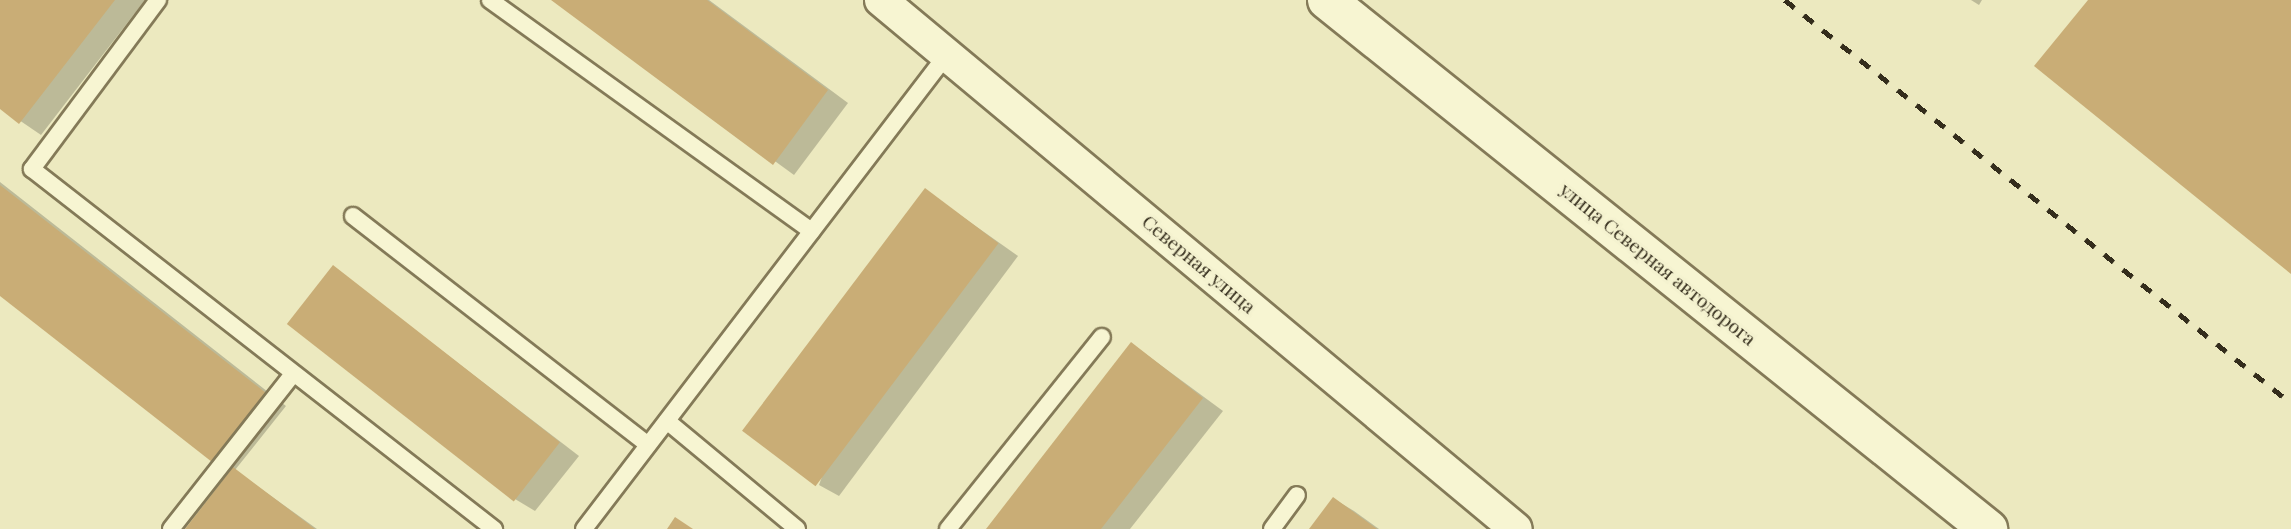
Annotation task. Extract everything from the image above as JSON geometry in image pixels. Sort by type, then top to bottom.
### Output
[{"type":"main road","name":"улица Северная автодорога","points":[[1327,0],[1988,529]]},
{"type":"street","name":"Северная улица","points":[[881,0],[948,53],[1516,529]]},
{"type":"lane","points":[[158,0],[32,170],[292,375],[494,529]]},
{"type":"lane","points":[[490,0],[813,230]]},
{"type":"lane","points":[[584,529],[948,53]]},
{"type":"lane","points":[[353,216],[648,445]]},
{"type":"lane","points":[[948,529],[1102,337]]},
{"type":"lane","points":[[171,529],[292,375]]},
{"type":"lane","points":[[667,421],[797,529]]},
{"type":"lane","points":[[1272,529],[1297,495]]},
{"type":"building","points":[[0,0],[115,0],[19,124],[0,109]]},
{"type":"building","points":[[551,0],[707,0],[828,90],[773,165]]},
{"type":"building","points":[[2088,0],[2291,0],[2291,274],[2034,66]]},
{"type":"building","points":[[0,185],[266,393],[212,462],[0,296]]},
{"type":"building","points":[[925,188],[998,243],[816,486],[742,431]]},
{"type":"building","points":[[333,265],[560,442],[514,501],[287,324]]},
{"type":"building","points":[[1131,342],[1203,398],[1101,529],[986,529]]},
{"type":"building","points":[[233,467],[315,529],[185,529]]},
{"type":"building","points":[[1333,497],[1377,529],[1309,529]]},
{"type":"building","points":[[675,517],[693,529],[667,529]]},
{"type":"railway","points":[[1785,0],[2291,403]]}]
